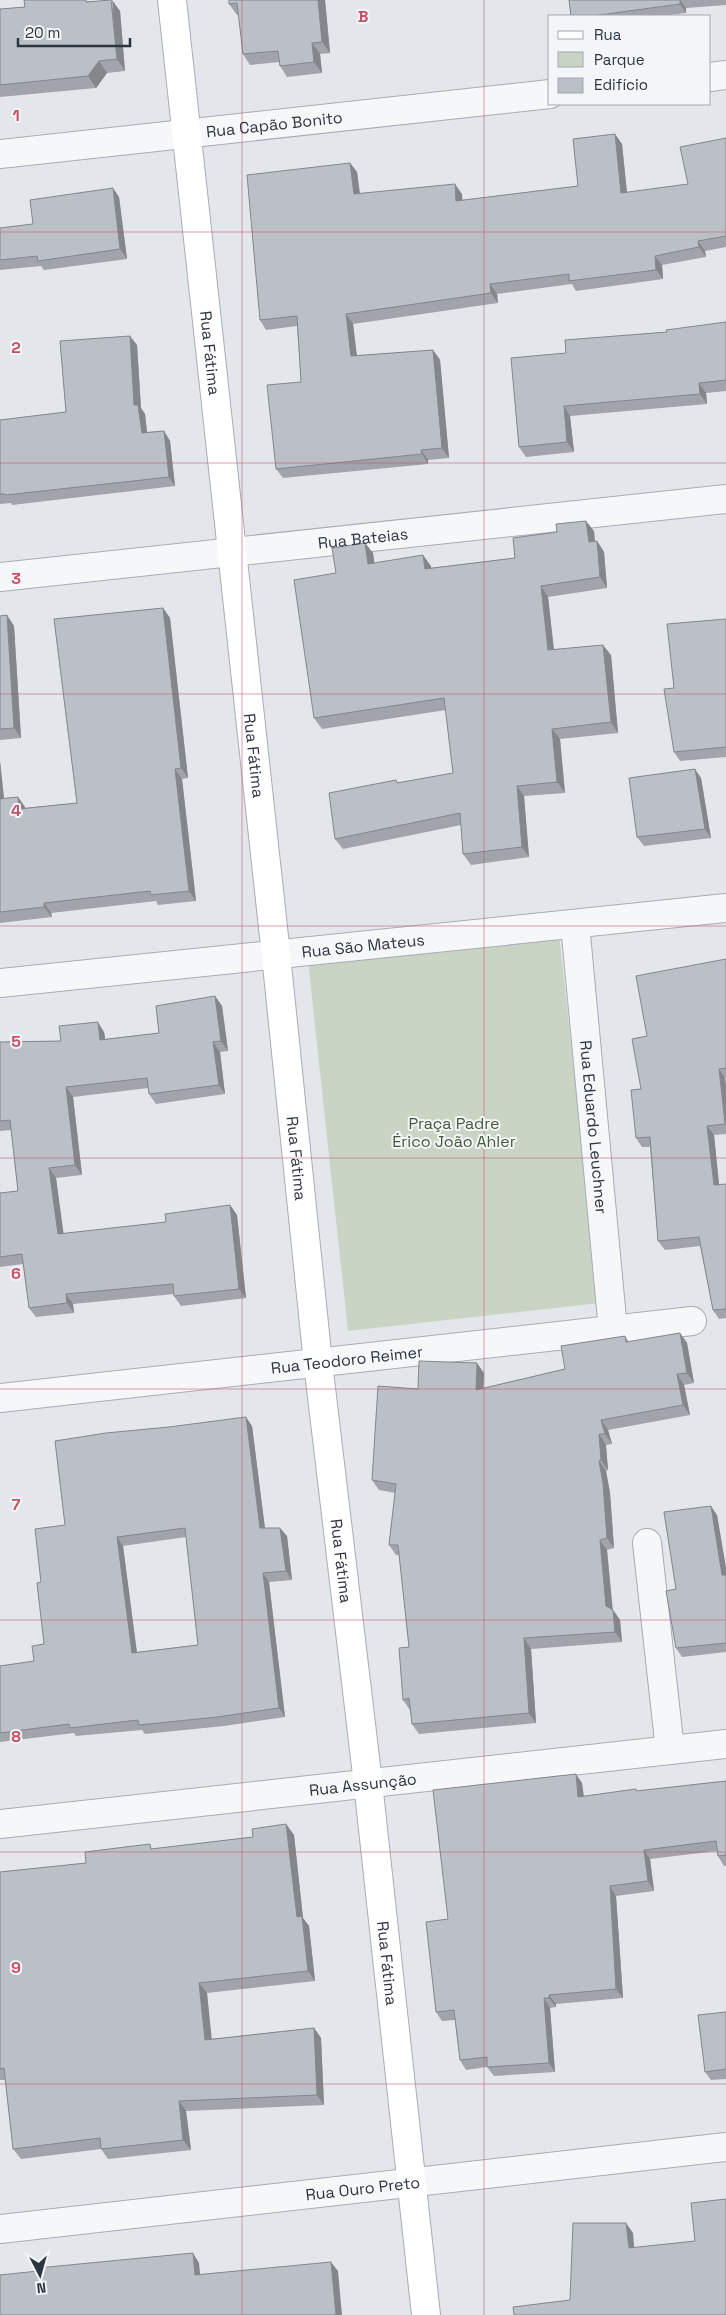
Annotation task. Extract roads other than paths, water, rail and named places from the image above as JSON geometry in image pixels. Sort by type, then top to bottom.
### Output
[{"type":"main road","name":"Rua Fátima","points":[[172,0],[276,954],[318,1363],[368,1783],[426,2315]]},
{"type":"street","points":[[711,77],[726,75]]},
{"type":"street","name":"Rua Capão Bonito","points":[[0,154],[548,94]]},
{"type":"street","name":"Rua Bateias","points":[[0,578],[726,499]]},
{"type":"street","name":"Rua São Mateus","points":[[0,983],[726,908]]},
{"type":"street","name":"Rua Eduardo Leuchner","points":[[575,924],[613,1330]]},
{"type":"street","name":"Rua Teodoro Reimer","points":[[0,1398],[692,1321]]},
{"type":"street","points":[[647,1543],[670,1750]]},
{"type":"street","name":"Rua Assunção","points":[[0,1824],[726,1744]]},
{"type":"street","name":"Rua Ouro Preto","points":[[0,2228],[726,2147]]},
{"type":"park label","name":"Praça Padre Érico João Ahler","points":[[454,1132]]}]
